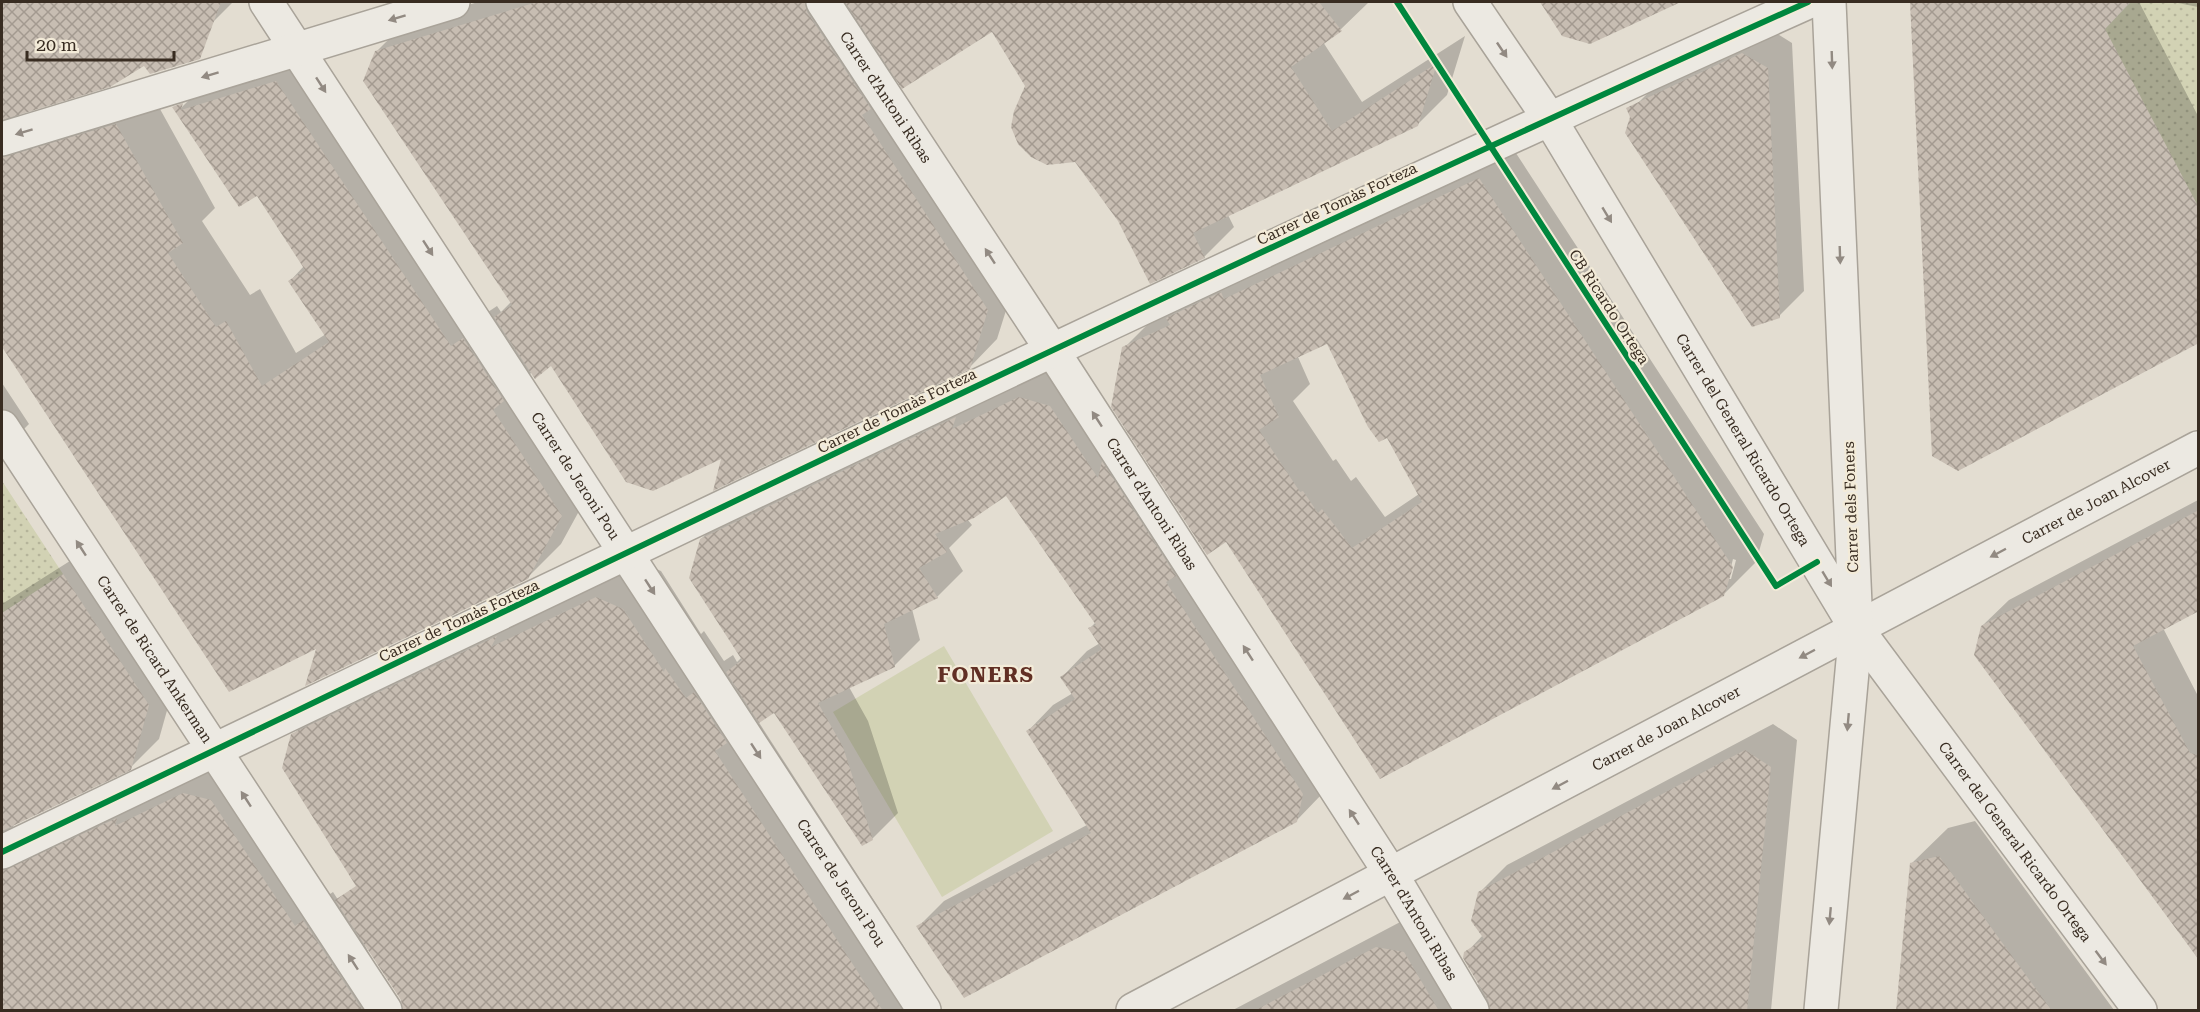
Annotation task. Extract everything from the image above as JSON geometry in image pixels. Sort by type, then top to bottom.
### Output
[{"type":"street","name":"Carrer de Jeroni Pou","points":[[266,2],[924,1011]]},
{"type":"street","points":[[2,140],[453,2]]},
{"type":"street","name":"Carrer d'Antoni Ribas","points":[[823,2],[1052,350],[1391,874],[1472,1011]]},
{"type":"street","name":"Carrer del General Ricardo Ortega","points":[[1470,2],[1549,118],[1856,628],[2140,1011]]},
{"type":"street","name":"Carrer de Tomàs Forteza","points":[[2,852],[1052,350],[1549,118],[1808,2]]},
{"type":"street","name":"Carrer dels Foners","points":[[1821,1011],[1856,628],[1829,2]]},
{"type":"street","name":"Carrer de Ricard Ankerman","points":[[2,427],[385,1011]]},
{"type":"street","name":"Carrer de Joan Alcover","points":[[1133,1011],[2199,448]]},
{"type":"green space","points":[[2131,2],[2198,2],[2198,208],[2102,32]]},
{"type":"green space","points":[[2,481],[63,574],[2,613]]},
{"type":"green space","points":[[944,646],[1053,831],[942,897],[833,712]]},
{"type":"building","points":[[2,2],[221,2],[200,59],[150,74],[144,66],[110,87],[2,120]]},
{"type":"building","points":[[537,2],[805,2],[807,12],[871,109],[862,115],[988,310],[970,369],[713,491],[721,459],[653,491],[626,482],[551,366],[535,379],[494,317],[512,305],[363,81],[375,51]]},
{"type":"building","points":[[845,2],[1319,2],[1342,31],[1291,67],[1332,131],[1437,63],[1418,126],[1193,233],[1205,258],[1150,284],[1118,221],[1075,162],[1047,165],[1031,157],[1018,144],[1011,127],[1014,111],[1025,86],[992,32],[902,89]]},
{"type":"building","points":[[1540,2],[1681,2],[1590,44],[1562,36]]},
{"type":"building","points":[[1910,2],[2130,2],[2105,29],[2199,208],[2199,343],[1958,471],[1932,456]]},
{"type":"building","points":[[1742,53],[1768,68],[1780,318],[1752,327],[1625,133],[1630,117],[1626,108]]},
{"type":"building","points":[[276,81],[451,346],[463,338],[504,401],[493,410],[562,516],[528,579],[305,686],[316,649],[229,692],[2,347],[2,157],[116,124],[183,243],[168,253],[216,327],[226,321],[262,386],[329,342],[288,281],[305,270],[257,196],[239,207],[172,107],[183,103],[181,110]]},
{"type":"building","points":[[1479,178],[1733,567],[1724,596],[1380,779],[1226,542],[1207,555],[1111,407],[1122,347],[1170,325],[1166,318],[1221,292],[1224,299]],"holes":[[[1327,344],[1368,427],[1379,442],[1387,438],[1422,502],[1352,548],[1322,509],[1318,513],[1303,491],[1300,492],[1259,430],[1279,417],[1260,375]]]},
{"type":"building","points":[[1019,397],[1050,406],[1098,478],[1102,461],[1176,576],[1166,582],[1303,794],[1297,822],[964,998],[916,926],[1091,833],[1026,731],[1075,699],[1060,677],[1102,649],[1088,628],[1096,625],[1006,496],[974,518],[935,534],[947,552],[919,568],[938,598],[884,624],[895,667],[818,703],[843,747],[873,840],[862,846],[774,713],[759,723],[726,672],[742,660],[689,578],[700,539],[956,417],[952,429]]},
{"type":"building","points":[[2199,510],[2199,611],[2133,646],[2190,753],[2199,755],[2199,960],[1974,655],[1981,626]]},
{"type":"building","points":[[63,574],[149,705],[131,770],[2,831],[2,613]]},
{"type":"building","points":[[596,597],[623,609],[664,672],[665,668],[686,698],[694,692],[727,743],[715,751],[883,1011],[403,1011],[401,1000],[335,900],[356,886],[282,768],[291,734],[497,636],[491,647]]},
{"type":"building","points":[[1745,750],[1771,767],[1747,1011],[1491,1011],[1488,1000],[1463,958],[1464,952],[1484,939],[1471,921],[1478,892]]},
{"type":"building","points":[[183,793],[211,800],[295,926],[303,920],[363,1011],[2,1011],[2,871],[117,818],[115,826]]},
{"type":"building","points":[[1939,856],[2052,1011],[1896,1011],[1910,863]]},
{"type":"building","points":[[1376,947],[1404,952],[1439,1011],[1254,1011]]},
{"type":"cycle path","name":"CB Ricardo Ortega","points":[[1397,2],[1776,586],[1817,562]]},
{"type":"cycle path","points":[[2,852],[1128,315],[1808,2]]},
{"type":"district","name":"FONERS","points":[[986,675]]}]
